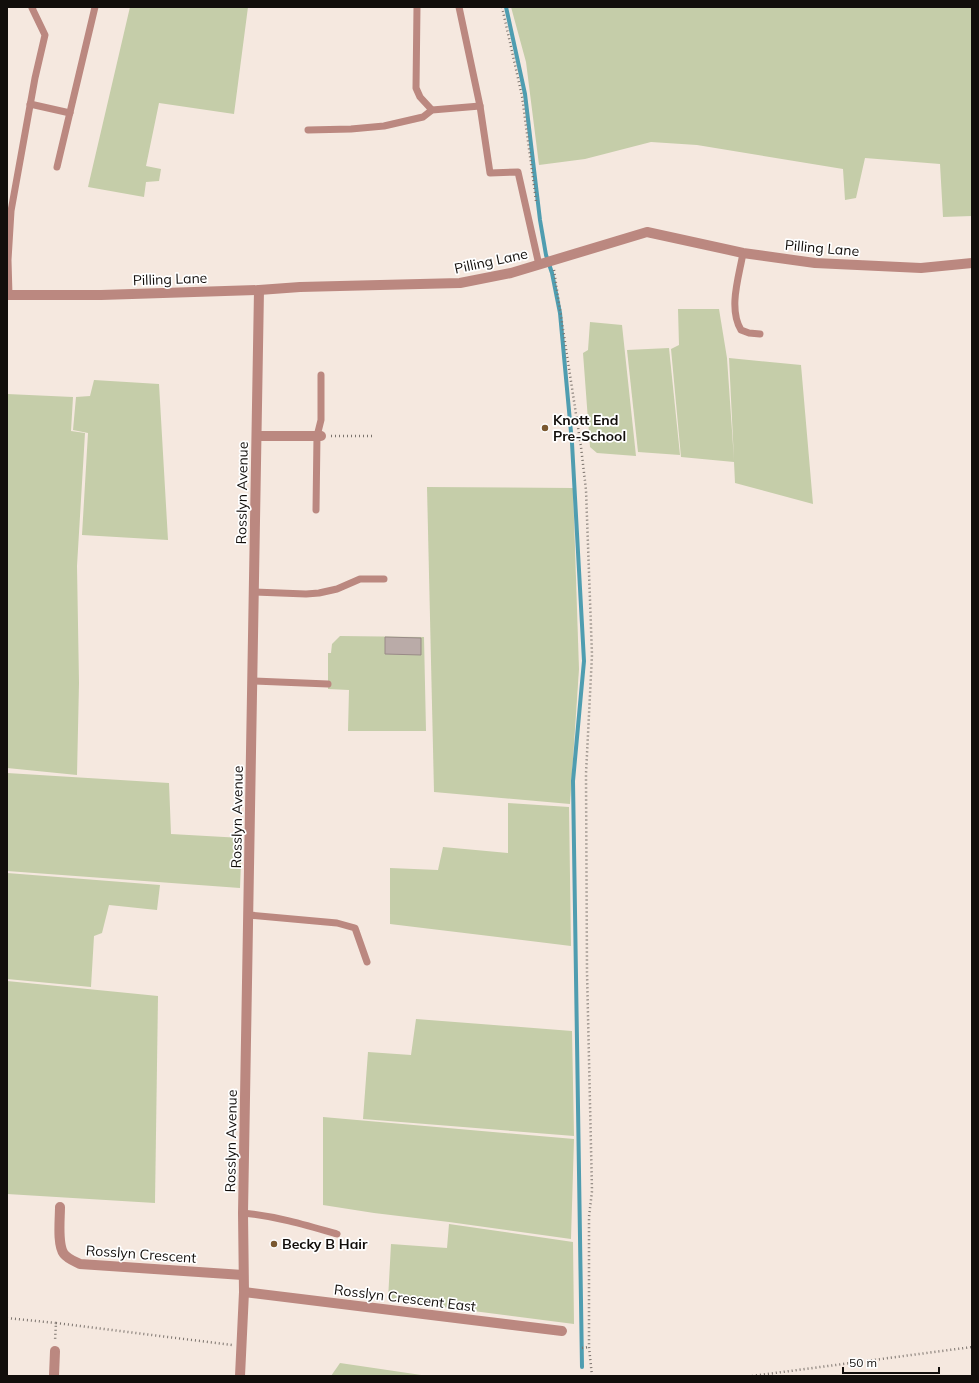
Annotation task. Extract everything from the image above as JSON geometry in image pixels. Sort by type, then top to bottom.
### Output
[{"type":"street","name":"Pilling Lane","points":[[8,294],[101,294],[460,283],[511,273],[647,232],[743,253],[815,263],[921,268],[972,263]]},
{"type":"street","name":"Rosslyn Avenue","points":[[240,1376],[244,1292],[243,1213],[259,290]]},
{"type":"street","points":[[257,436],[319,436]]},
{"type":"street","name":"Rosslyn Crescent","points":[[60,1207],[60,1247],[64,1255],[70,1260],[80,1264],[243,1275]]},
{"type":"street","name":"Rosslyn Crescent East","points":[[244,1292],[562,1330]]},
{"type":"street","points":[[54,1376],[55,1351]]},
{"type":"lane","points":[[8,294],[8,260],[11,211],[30,104],[45,35],[32,8],[33,7]]},
{"type":"lane","points":[[57,167],[95,7]]},
{"type":"lane","points":[[417,7],[416,88],[420,97],[432,110]]},
{"type":"lane","points":[[459,7],[480,106],[490,173],[518,172],[539,265]]},
{"type":"lane","points":[[30,104],[70,113]]},
{"type":"lane","points":[[308,130],[351,129],[384,126],[423,117],[432,110],[480,106]]},
{"type":"lane","points":[[743,253],[735,296],[738,324],[741,330],[749,333],[760,334]]},
{"type":"lane","points":[[316,510],[321,420],[321,375]]},
{"type":"lane","points":[[254,592],[319,593],[337,589],[360,579],[384,579]]},
{"type":"lane","points":[[253,681],[328,684]]},
{"type":"lane","points":[[249,915],[337,923],[355,928],[366,962]]},
{"type":"lane","points":[[243,1213],[280,1218],[337,1234]]},
{"type":"path","points":[[502,7],[522,96]]},
{"type":"path","points":[[556,282],[586,490],[592,655],[586,774],[587,980],[592,1191],[589,1217],[590,1347],[592,1376]]},
{"type":"path","points":[[319,436],[375,436]]},
{"type":"path","points":[[7,1318],[242,1345]]},
{"type":"path","points":[[55,1351],[56,1324]]},
{"type":"path","points":[[752,1376],[972,1346]]},
{"type":"path","points":[[582,1348],[590,1347]]},
{"type":"green space","points":[[130,7],[248,7],[234,114],[159,103],[146,166],[161,169],[159,181],[146,182],[144,197],[88,187]]},
{"type":"green space","points":[[511,7],[972,7],[972,216],[943,217],[940,164],[865,158],[856,198],[845,200],[843,169],[697,145],[651,142],[585,159],[539,165],[526,62]]},
{"type":"green space","points":[[678,309],[719,309],[727,358],[734,460],[729,358],[801,365],[813,504],[735,483],[734,462],[681,457],[671,349],[679,345]]},
{"type":"green space","points":[[590,322],[622,325],[636,456],[597,453],[590,447],[583,353],[588,350]]},
{"type":"green space","points":[[669,348],[680,455],[638,452],[627,350]]},
{"type":"green space","points":[[94,380],[159,384],[168,540],[82,535],[88,433],[73,430],[76,397],[90,396]]},
{"type":"green space","points":[[7,394],[73,397],[71,431],[85,433],[77,566],[79,683],[77,775],[7,768]]},
{"type":"green space","points":[[427,487],[573,488],[579,669],[570,804],[434,792]]},
{"type":"green space","points":[[340,636],[424,637],[426,731],[348,731],[349,690],[328,689],[328,653],[331,653],[332,644]]},
{"type":"green space","points":[[7,773],[169,783],[171,834],[242,838],[240,888],[7,871]]},
{"type":"green space","points":[[508,803],[569,807],[571,946],[390,924],[390,868],[438,870],[443,847],[508,853]]},
{"type":"green space","points":[[7,873],[160,885],[157,910],[109,905],[102,933],[94,936],[91,987],[7,979]]},
{"type":"green space","points":[[7,981],[158,996],[155,1203],[7,1194]]},
{"type":"green space","points":[[416,1019],[572,1031],[574,1136],[363,1119],[368,1052],[411,1055]]},
{"type":"green space","points":[[323,1117],[574,1139],[571,1239],[323,1205]]},
{"type":"green space","points":[[449,1224],[573,1242],[574,1324],[388,1300],[391,1244],[447,1248]]},
{"type":"green space","points":[[340,1363],[428,1376],[331,1376]]},
{"type":"building","points":[[385,637],[421,638],[421,655],[385,654]]},
{"type":"waterway","points":[[506,7],[525,94],[540,220],[546,255],[552,273],[560,313],[572,443],[584,661],[573,781],[582,1367]]},
{"type":"place","name":"Knott End Pre-School","points":[[545,428]]},
{"type":"place","name":"Becky B Hair","points":[[274,1244]]}]
